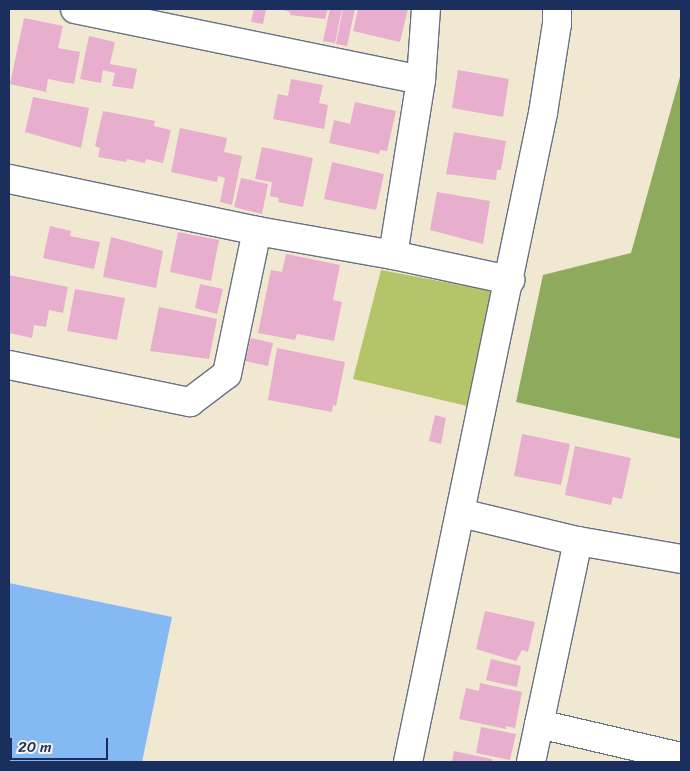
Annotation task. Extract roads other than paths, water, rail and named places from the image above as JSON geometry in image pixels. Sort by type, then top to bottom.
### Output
[{"type":"street","points":[[74,9],[421,80]]},
{"type":"street","points":[[393,255],[421,80],[426,9]]},
{"type":"street","points":[[408,762],[510,280],[543,113],[557,24],[557,9]]},
{"type":"street","points":[[9,178],[257,231],[393,255],[510,280]]},
{"type":"street","points":[[9,365],[190,402],[227,374],[257,231]]},
{"type":"street","points":[[461,512],[578,541],[681,559]]},
{"type":"street","points":[[531,762],[578,541]]},
{"type":"street","points":[[539,724],[681,757]]},
{"type":"water","points":[[9,583],[172,617],[142,762],[9,762]]}]
